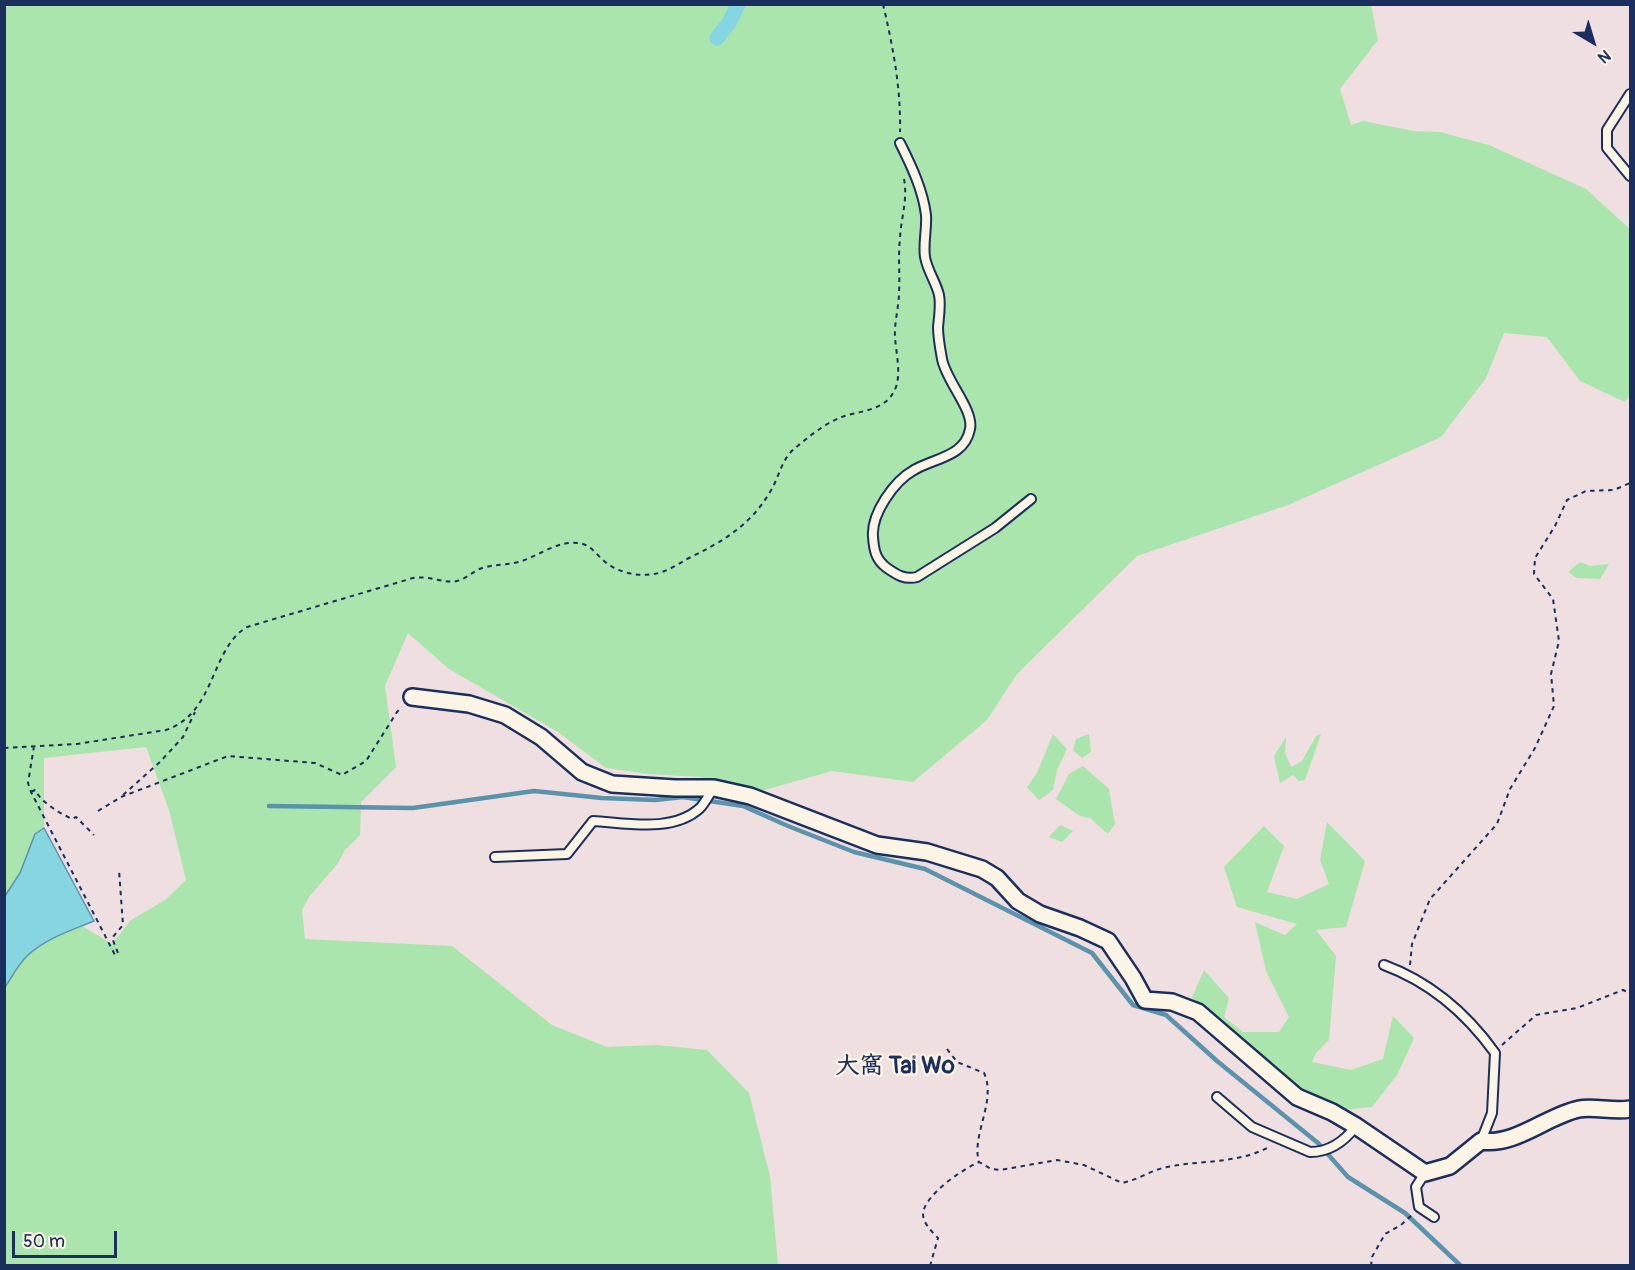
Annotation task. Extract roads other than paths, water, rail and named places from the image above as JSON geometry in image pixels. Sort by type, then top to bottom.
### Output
[{"type":"street","points":[[412,697],[469,704],[505,715],[541,737],[582,772],[612,784],[714,788],[750,796],[877,845],[927,852],[982,869],[997,878],[1017,901],[1040,914],[1080,927],[1108,941],[1145,1000],[1172,1002],[1198,1012],[1297,1097],[1332,1112],[1356,1126],[1425,1173],[1450,1166],[1482,1141],[1493,1143],[1512,1137],[1580,1109],[1617,1111],[1630,1109]]},
{"type":"lane","points":[[1630,94],[1607,130],[1607,148],[1630,176]]},
{"type":"lane","points":[[900,143],[914,171],[926,215],[925,257],[939,296],[938,331],[942,360],[951,383],[968,412],[971,428],[965,441],[957,450],[911,471],[882,504],[873,528],[876,556],[898,576],[917,577],[995,528],[1031,499]]},
{"type":"lane","points":[[495,857],[567,854],[593,821],[660,824],[684,818],[701,807],[714,788]]},
{"type":"lane","points":[[1384,965],[1409,974],[1430,987],[1478,1030],[1495,1053],[1492,1113],[1482,1141]]},
{"type":"lane","points":[[1217,1097],[1252,1127],[1310,1152],[1335,1147],[1356,1126]]},
{"type":"lane","points":[[1425,1173],[1416,1187],[1419,1207],[1434,1217]]},
{"type":"water","points":[[44,828],[94,921],[42,944],[27,956],[5,987],[5,896],[20,873],[35,834]]},
{"type":"waterway","points":[[717,38],[729,23],[738,4]]},
{"type":"waterway","points":[[269,806],[413,808],[534,791],[602,798],[655,800],[683,797],[743,806],[854,852],[925,869],[1092,953],[1133,1005],[1166,1015],[1217,1061],[1318,1143],[1348,1177],[1405,1213],[1461,1266]]},
{"type":"district","name":"大窩 Tai Wo","points":[[895,1067]]}]
